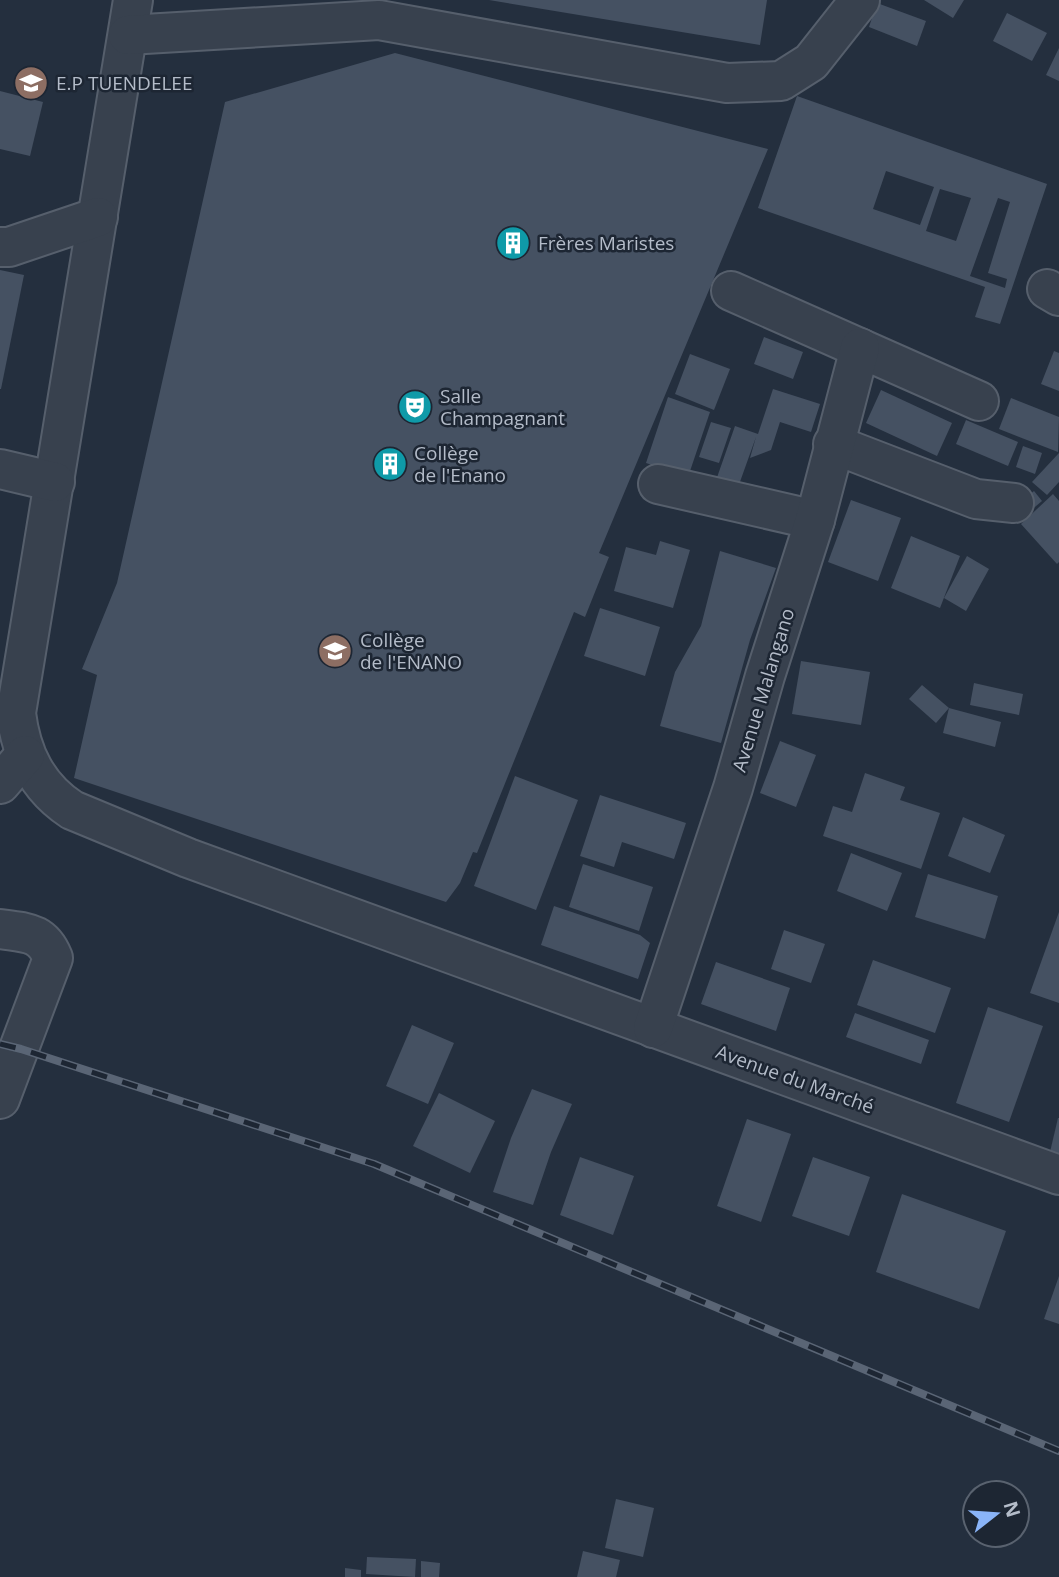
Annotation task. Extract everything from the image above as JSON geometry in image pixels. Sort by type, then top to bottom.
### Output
[{"type":"street","points":[[131,17],[379,20],[727,83],[780,81],[811,62],[860,0]]},
{"type":"street","name":"Avenue du Marché","points":[[131,17],[16,713],[25,755],[35,775],[57,800],[72,810],[188,858],[1059,1175]]},
{"type":"street","points":[[0,247],[9,247],[98,218]]},
{"type":"street","points":[[731,291],[979,401]]},
{"type":"street","name":"Avenue Malangano","points":[[653,1028],[733,788],[765,676],[815,520],[860,348]]},
{"type":"street","points":[[833,444],[976,499],[1014,503]]},
{"type":"street","points":[[0,469],[55,482]]},
{"type":"street","points":[[658,484],[815,520]]},
{"type":"street","points":[[0,784],[25,755]]},
{"type":"street","points":[[0,929],[34,934],[47,944],[53,958],[0,1099]]},
{"type":"building","points":[[489,0],[767,0],[760,45]]},
{"type":"building","points":[[924,0],[964,0],[953,18]]},
{"type":"building","points":[[877,3],[926,21],[917,46],[869,27]]},
{"type":"building","points":[[1007,13],[1047,33],[1032,61],[993,41]]},
{"type":"building","points":[[1059,48],[1059,81],[1046,75]]},
{"type":"building","name":"Collège de l'Enano","points":[[395,53],[768,149],[599,553],[609,557],[585,617],[574,612],[477,853],[473,852],[460,883],[446,902],[74,778],[97,675],[82,669],[117,583],[225,102]]},
{"type":"building","points":[[0,91],[43,102],[30,156],[0,149]]},
{"type":"building","points":[[797,96],[1047,184],[1000,324],[975,317],[985,287],[758,208]],"holes":[[[886,171],[934,187],[920,225],[873,209]],[[940,189],[971,198],[956,241],[926,231]],[[998,198],[1010,202],[988,273],[1007,279],[1005,288],[970,276]]]},
{"type":"building","points":[[0,270],[24,275],[1,389],[0,389]]},
{"type":"building","points":[[764,337],[803,352],[793,379],[754,364]]},
{"type":"building","points":[[1054,351],[1059,353],[1059,391],[1041,384]]},
{"type":"building","points":[[690,354],[730,369],[714,410],[675,394]]},
{"type":"building","points":[[773,389],[820,404],[811,432],[780,422],[771,450],[750,458],[756,437],[736,493],[714,486],[735,426],[758,434]]},
{"type":"building","points":[[881,390],[952,423],[937,456],[866,423]]},
{"type":"building","points":[[668,397],[710,412],[688,477],[646,463]]},
{"type":"building","points":[[1011,398],[1059,417],[1058,452],[999,429]]},
{"type":"building","points":[[966,420],[1018,442],[1008,466],[956,444]]},
{"type":"building","points":[[711,422],[731,428],[719,463],[699,457]]},
{"type":"building","points":[[1023,446],[1042,453],[1035,474],[1016,467]]},
{"type":"building","points":[[1059,453],[1059,482],[1047,495],[1032,482]]},
{"type":"building","points":[[1034,491],[1042,501],[1016,523],[1007,513]]},
{"type":"building","points":[[1053,494],[1059,501],[1057,564],[1021,524]]},
{"type":"building","points":[[851,500],[901,518],[878,581],[828,562]]},
{"type":"building","points":[[911,536],[960,556],[940,608],[891,588]]},
{"type":"building","points":[[660,541],[690,550],[673,608],[614,591],[626,547],[656,555]]},
{"type":"building","points":[[720,551],[776,568],[750,640],[721,743],[660,726],[675,672],[701,626]]},
{"type":"building","points":[[967,556],[989,569],[966,611],[944,598]]},
{"type":"building","points":[[600,608],[660,627],[645,676],[584,656]]},
{"type":"building","points":[[801,661],[870,672],[861,725],[792,714]]},
{"type":"building","points":[[974,683],[1023,694],[1019,715],[970,705]]},
{"type":"building","points":[[922,685],[949,708],[936,723],[909,699]]},
{"type":"building","points":[[949,708],[1001,722],[995,747],[943,733]]},
{"type":"building","points":[[780,741],[816,755],[796,807],[760,793]]},
{"type":"building","points":[[865,773],[905,787],[900,800],[940,813],[921,869],[823,836],[833,806],[852,812]]},
{"type":"building","points":[[515,776],[578,800],[536,910],[474,886]]},
{"type":"building","points":[[600,795],[686,823],[674,859],[622,842],[614,867],[580,856]]},
{"type":"building","points":[[963,817],[1005,835],[990,873],[948,856]]},
{"type":"building","points":[[851,853],[902,873],[887,911],[837,891]]},
{"type":"building","points":[[583,864],[653,887],[639,931],[569,907]]},
{"type":"building","points":[[928,874],[998,896],[985,939],[915,917]]},
{"type":"building","points":[[554,906],[640,935],[650,943],[638,979],[541,945]]},
{"type":"building","points":[[1059,912],[1059,1003],[1030,993]]},
{"type":"building","points":[[784,930],[825,944],[811,983],[771,969]]},
{"type":"building","points":[[873,960],[951,988],[935,1033],[857,1005]]},
{"type":"building","points":[[716,962],[790,988],[776,1031],[701,1004]]},
{"type":"building","points":[[988,1007],[1043,1026],[1009,1122],[956,1103]]},
{"type":"building","points":[[855,1013],[929,1040],[921,1064],[846,1037]]},
{"type":"building","points":[[412,1025],[454,1043],[428,1104],[386,1086]]},
{"type":"building","points":[[532,1089],[572,1104],[551,1152],[533,1205],[493,1192],[511,1138]]},
{"type":"building","points":[[439,1093],[495,1121],[470,1173],[413,1146]]},
{"type":"building","points":[[1059,1118],[1059,1154],[1050,1152]]},
{"type":"building","points":[[747,1119],[791,1134],[761,1222],[717,1206]]},
{"type":"building","points":[[580,1157],[634,1176],[613,1235],[560,1215]]},
{"type":"building","points":[[813,1157],[870,1177],[849,1236],[792,1216]]},
{"type":"building","points":[[902,1194],[1006,1231],[979,1309],[876,1272]]},
{"type":"building","points":[[1059,1276],[1059,1324],[1044,1319]]},
{"type":"building","points":[[616,1499],[654,1508],[643,1557],[605,1548]]},
{"type":"building","points":[[583,1551],[620,1560],[616,1577],[577,1577]]},
{"type":"building","points":[[367,1557],[416,1559],[415,1577],[366,1574]]},
{"type":"building","points":[[421,1561],[440,1563],[439,1577],[421,1577]]},
{"type":"building","points":[[345,1568],[361,1570],[361,1577],[345,1577]]},
{"type":"railway","points":[[0,1044],[374,1164],[1059,1451]]},
{"type":"place","name":"E.P TUENDELEE","points":[[31,83]]},
{"type":"place","name":"Frères Maristes","points":[[513,243]]},
{"type":"place","name":"Salle Champagnant","points":[[415,407]]},
{"type":"place","name":"Collège de l'Enano","points":[[390,464]]},
{"type":"place","name":"Collège de l'ENANO","points":[[335,651]]}]
